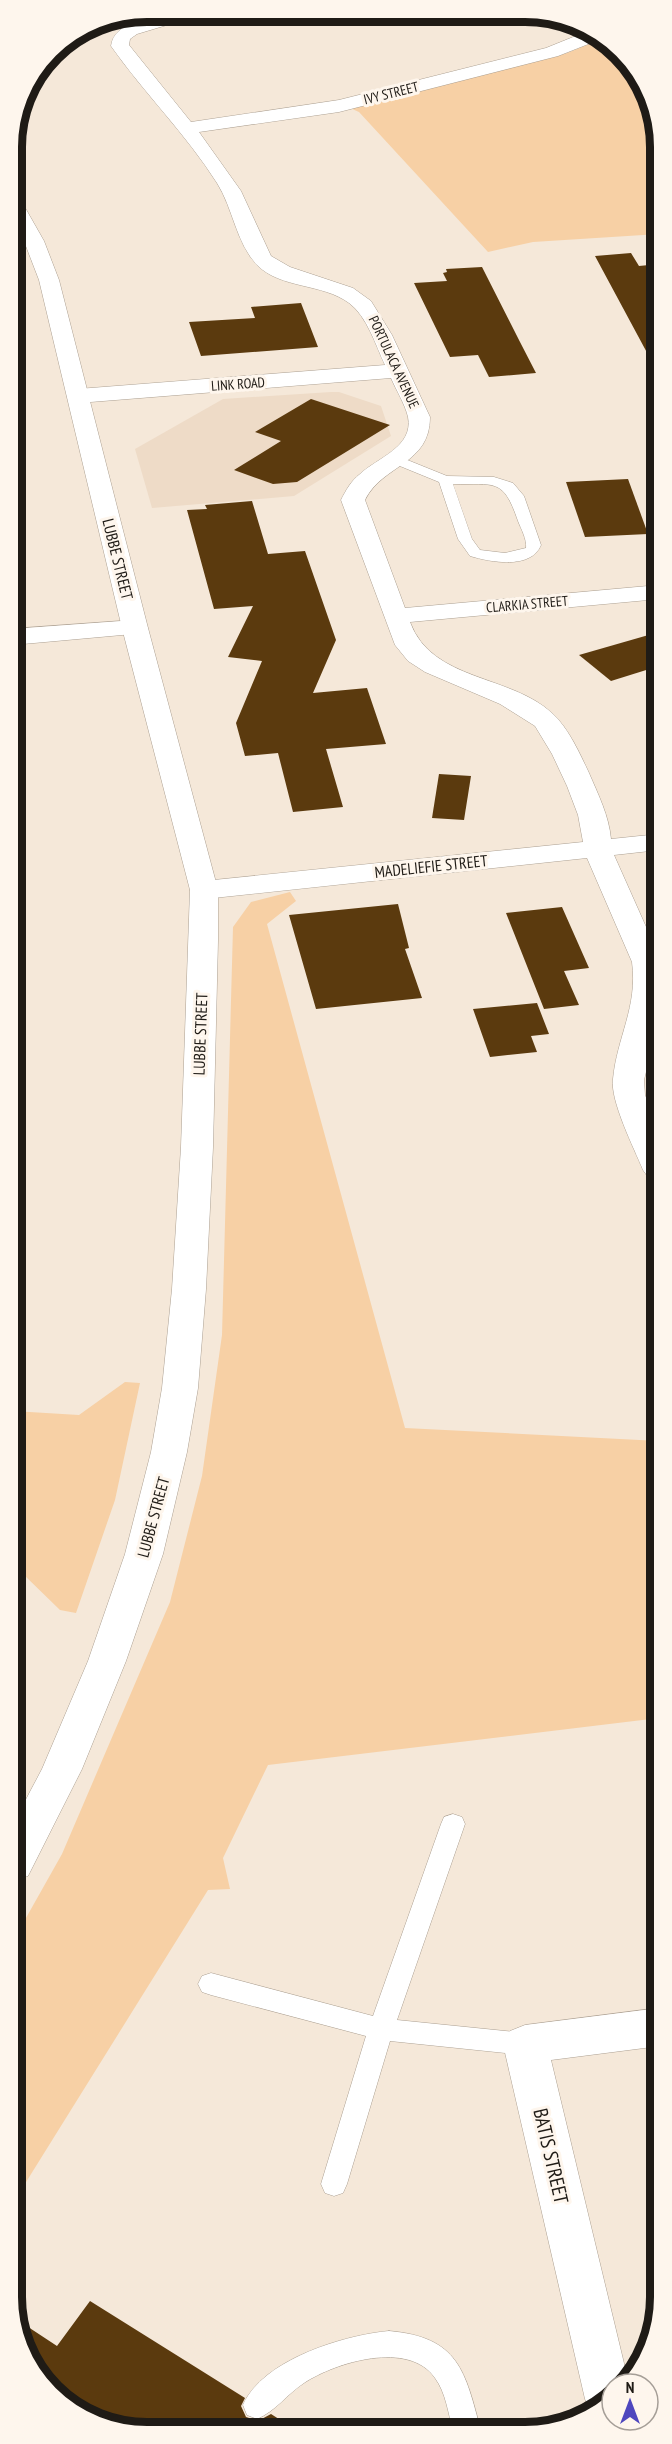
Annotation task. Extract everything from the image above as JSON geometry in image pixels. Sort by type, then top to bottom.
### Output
[{"type":"street","name":"PORTULACA AVENUE","points":[[153,22],[123,35],[120,46],[187,128],[228,184],[265,261],[288,273],[344,291],[357,298],[372,314],[419,417],[421,426],[416,442],[365,480],[356,490],[353,500],[404,640],[421,660],[533,710],[546,721],[555,734],[588,805],[595,826],[598,848],[647,962],[650,973]]},
{"type":"street","name":"IVY STREET","points":[[187,128],[339,106],[552,52],[586,39]]},
{"type":"street","name":"LUBBE STREET","points":[[22,1846],[62,1769],[107,1661],[144,1554],[169,1452],[180,1388],[189,1289],[197,1147],[204,890],[42,259],[23,222]]},
{"type":"street","name":"LINK ROAD","points":[[78,396],[398,371]]},
{"type":"street","name":"CLARKIA STREET","points":[[394,616],[650,593]]},
{"type":"street","points":[[23,636],[135,628]]},
{"type":"street","name":"MADELIEFIE STREET","points":[[204,890],[650,843]]},
{"type":"street","name":"PORTULACA AVENUE","points":[[650,994],[628,1080],[629,1095],[650,1146]]},
{"type":"street","points":[[525,2044],[649,2028]]},
{"type":"street","name":"BATIS STREET","points":[[525,2044],[603,2372]]},
{"type":"lane","points":[[395,459],[445,480],[494,481],[513,490],[534,545],[532,550],[520,556],[506,557],[475,553],[465,539],[445,480]]},
{"type":"lane","points":[[334,2184],[381,2029],[453,1824]]},
{"type":"lane","points":[[211,1984],[381,2029],[525,2044]]},
{"type":"lane","points":[[257,2405],[294,2373],[324,2357],[367,2346],[396,2344],[421,2351],[438,2361],[452,2380],[465,2422]]},
{"type":"shaded area","points":[[592,43],[613,59],[637,92],[647,123],[650,148],[650,235],[533,242],[488,252],[359,112],[350,108],[567,53]]},
{"type":"shaded area","points":[[339,392],[381,406],[391,436],[294,496],[152,508],[135,449],[223,399]]},
{"type":"shaded area","points":[[290,892],[296,901],[267,924],[405,1428],[649,1441],[649,1719],[268,1765],[223,1858],[230,1889],[208,1890],[22,2188],[22,1925],[62,1854],[170,1602],[202,1476],[222,1335],[233,927],[251,902]]},
{"type":"shaded area","points":[[125,1382],[140,1383],[115,1500],[76,1613],[60,1610],[22,1573],[22,1412],[79,1415]]},
{"type":"building","points":[[631,253],[639,266],[650,265],[650,358],[595,256]]},
{"type":"building","points":[[482,267],[536,373],[489,377],[478,355],[450,357],[414,283],[447,281],[443,273],[447,272],[446,269]]},
{"type":"building","points":[[301,303],[318,347],[201,356],[189,322],[255,318],[251,307]]},
{"type":"building","points":[[311,399],[390,425],[297,482],[273,484],[234,470],[281,441],[255,432]]},
{"type":"building","points":[[628,479],[648,534],[585,537],[566,482]]},
{"type":"building","points":[[252,501],[268,554],[305,551],[336,640],[313,693],[367,688],[386,744],[326,749],[343,807],[293,812],[278,753],[245,756],[236,723],[262,661],[228,657],[253,606],[214,609],[187,510],[207,509],[205,505]]},
{"type":"building","points":[[650,635],[650,669],[611,681],[579,655]]},
{"type":"building","points":[[439,774],[471,776],[464,820],[432,818]]},
{"type":"building","points":[[398,904],[409,948],[405,949],[422,998],[316,1009],[289,915]]},
{"type":"building","points":[[562,907],[589,968],[564,971],[579,1005],[544,1009],[506,913]]},
{"type":"building","points":[[537,1003],[549,1034],[531,1036],[537,1052],[490,1057],[473,1009]]},
{"type":"building","points":[[90,2301],[245,2398],[241,2406],[246,2417],[258,2421],[271,2414],[284,2422],[148,2422],[108,2415],[92,2409],[59,2385],[39,2359],[26,2326],[57,2346]]}]
